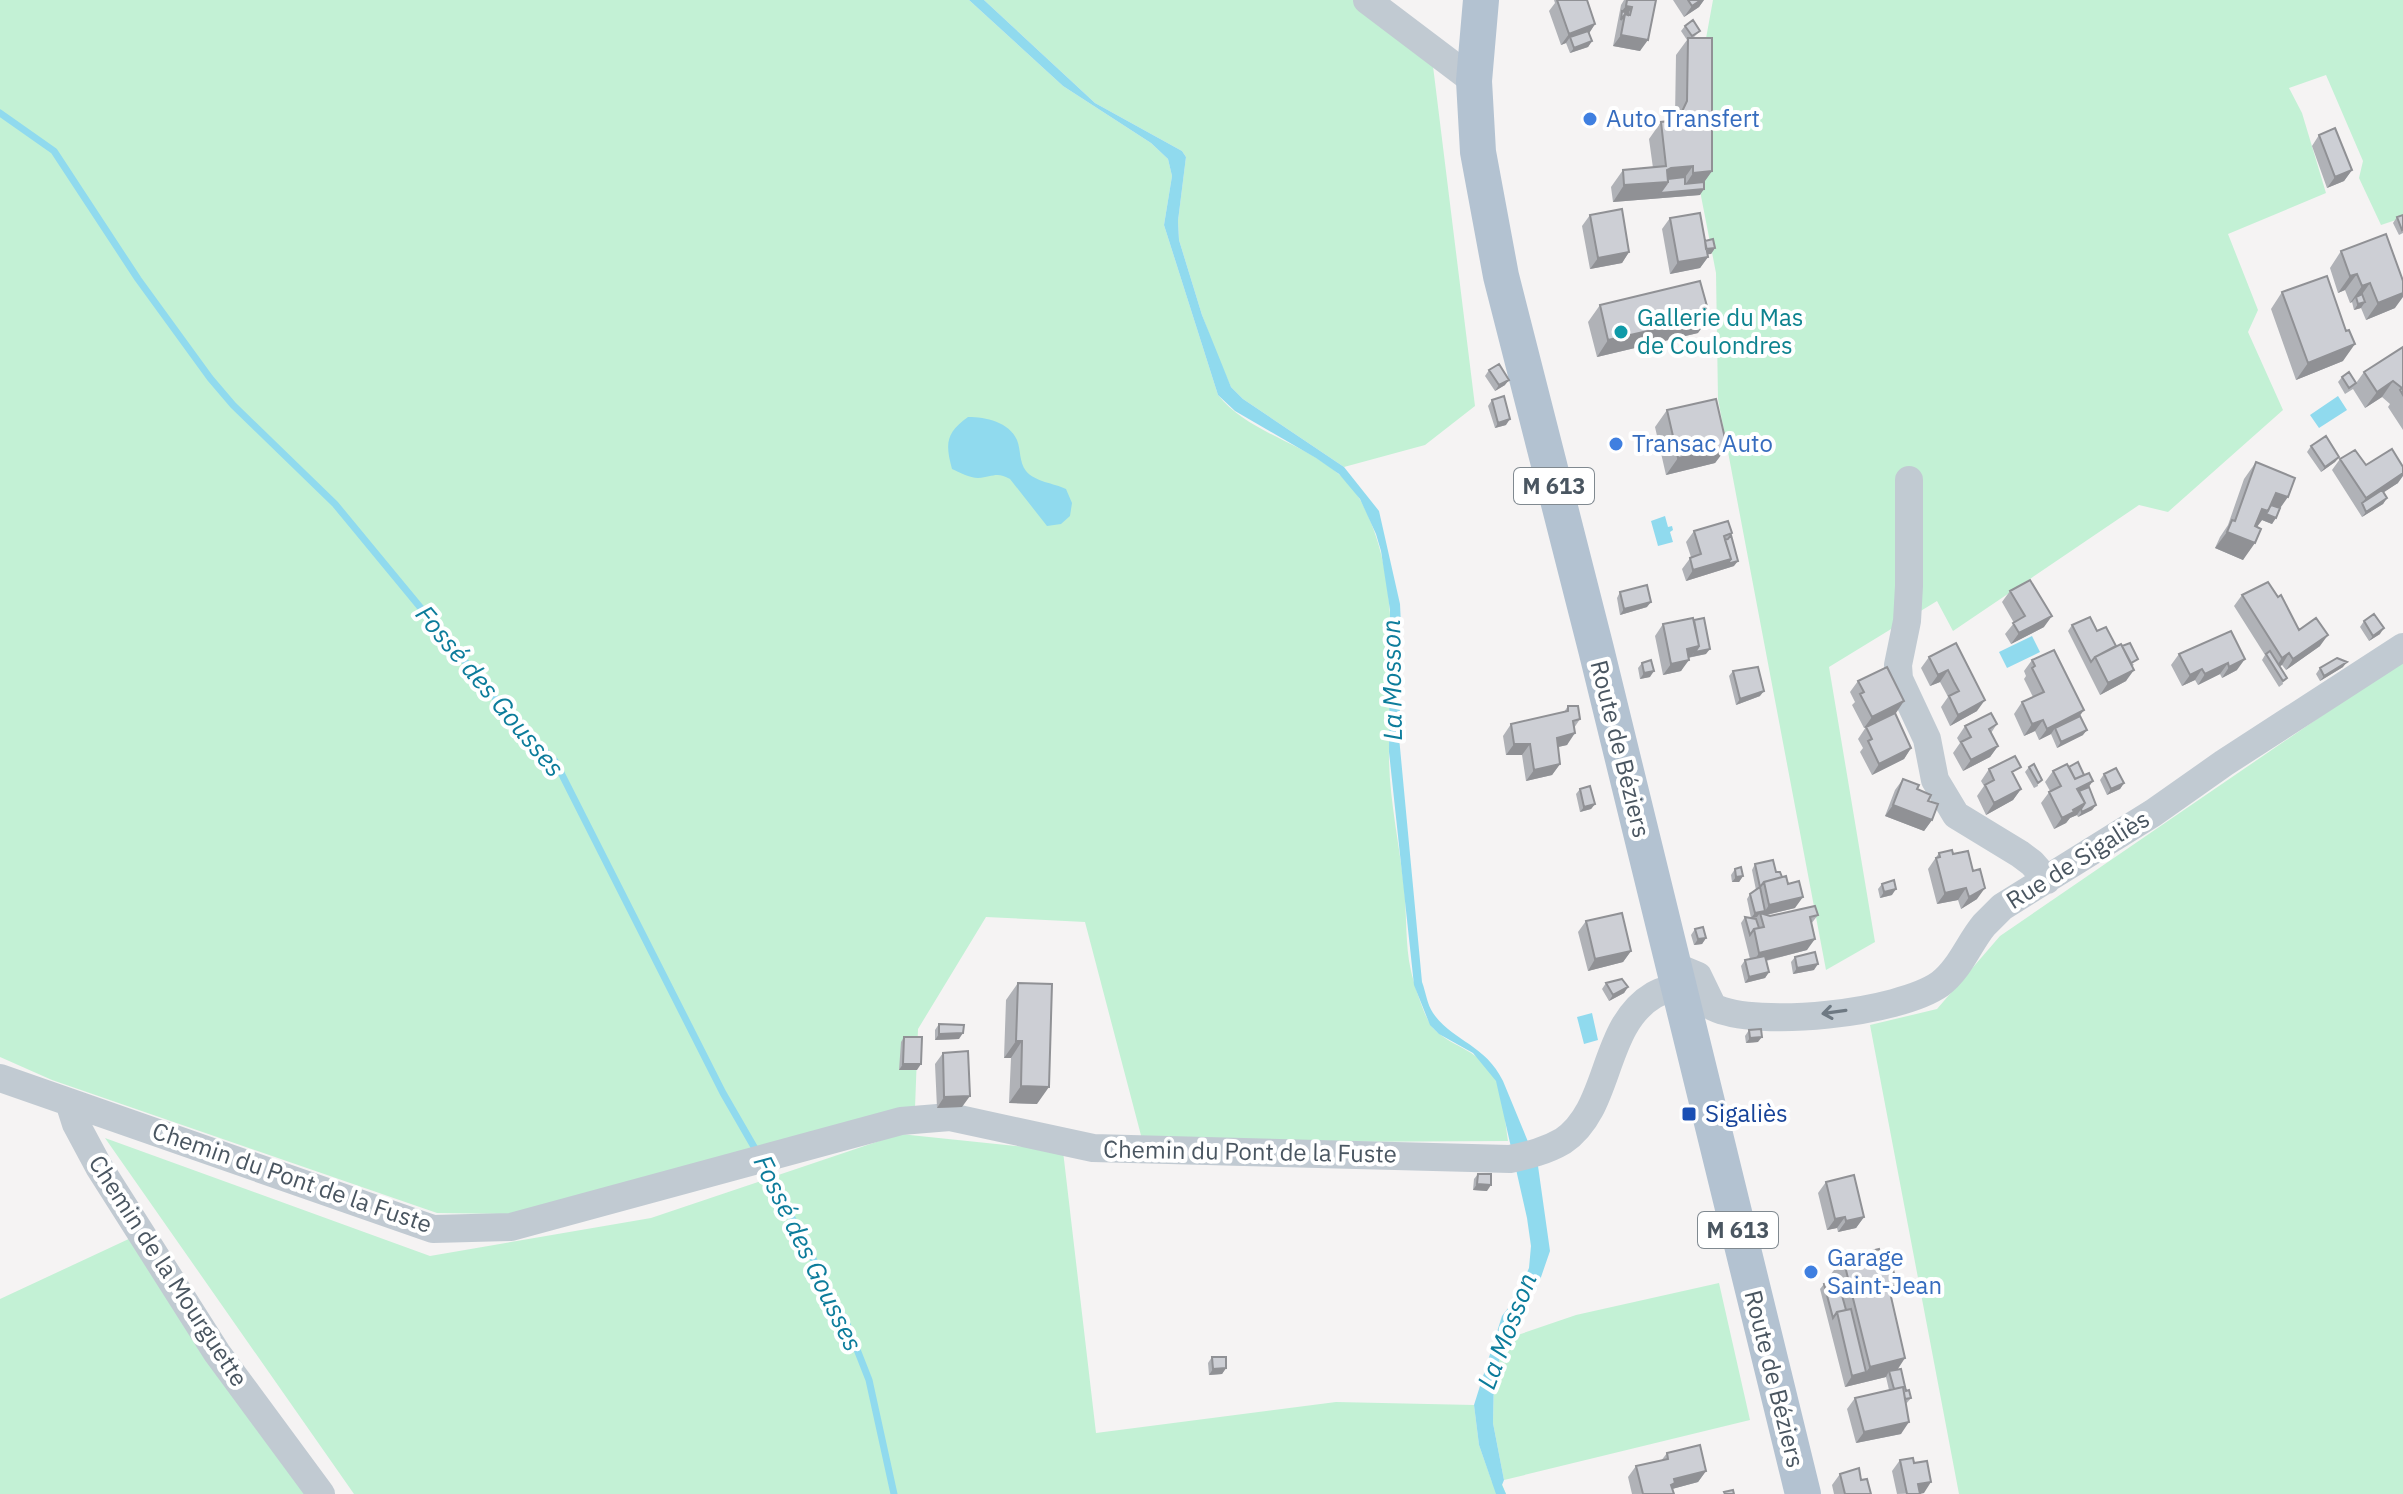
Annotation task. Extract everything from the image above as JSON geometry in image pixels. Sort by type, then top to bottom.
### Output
[{"type":"main road","name":"Route de Béziers","points":[[1481,0],[1474,81],[1478,152],[1501,276],[1803,1494]]},
{"type":"street","points":[[1367,0],[1474,81]]},
{"type":"street","points":[[1909,480],[1909,586],[1907,621],[1898,665],[1899,679],[1927,739],[1935,780],[1956,815],[2020,854],[2047,880]]},
{"type":"street","name":"Rue de Sigaliès","points":[[1676,976],[1698,976],[1713,1007],[1748,1018],[1831,1013],[1911,998],[1944,981],[1983,926],[2002,907],[2403,647]]},
{"type":"street","name":"Chemin du Pont de la Fuste","points":[[69,1102],[433,1229],[511,1227],[901,1121],[950,1117],[1093,1148],[1510,1159],[1539,1153],[1564,1140],[1582,1123],[1618,1037],[1635,1013],[1676,976]]},
{"type":"street","points":[[0,1078],[69,1102]]},
{"type":"street","name":"Chemin de la Mourguette","points":[[69,1102],[76,1124],[99,1167],[217,1353],[321,1494]]},
{"type":"green space","points":[[0,0],[969,0],[1063,86],[1151,143],[1168,159],[1172,176],[1164,225],[1218,395],[1233,411],[1251,423],[1332,469],[1349,484],[1362,503],[1383,561],[1388,592],[1391,654],[1389,765],[1411,971],[1423,1009],[1433,1028],[1475,1056],[1491,1071],[1501,1096],[1508,1141],[1143,1143],[1085,922],[986,917],[918,1029],[915,1108],[518,1214],[437,1213],[52,1080],[0,1057]]},
{"type":"green space","points":[[984,0],[1355,0],[1432,58],[1475,406],[1425,445],[1344,467],[1243,399],[1231,387],[1219,360],[1179,240],[1178,221],[1186,157],[1182,151],[1095,103]]},
{"type":"green space","points":[[1713,0],[2403,0],[2403,220],[2381,225],[2359,178],[2363,161],[2326,75],[2289,88],[2302,113],[2326,193],[2228,234],[2258,310],[2248,332],[2283,410],[2168,512],[2139,505],[1953,631],[1937,601],[1829,667],[1875,942],[1826,970],[1718,399],[1716,273],[1701,196],[1703,55]]},
{"type":"green space","points":[[2403,660],[2403,1494],[1959,1494],[1870,1025],[1937,1009],[2000,936]]},
{"type":"green space","points":[[900,1134],[1063,1151],[1096,1433],[1336,1402],[1474,1405],[1479,1445],[1492,1482],[1501,1482],[1506,1494],[354,1494],[105,1138],[430,1256],[651,1218]]},
{"type":"green space","points":[[133,1237],[305,1494],[0,1494],[0,1299]]},
{"type":"green space","points":[[1719,1283],[1750,1420],[1504,1480],[1493,1423],[1494,1377],[1506,1339],[1576,1315]]},
{"type":"water","name":"La Mosson","points":[[969,0],[984,0],[1095,103],[1182,151],[1186,157],[1178,221],[1179,240],[1202,315],[1231,387],[1243,399],[1344,467],[1379,511],[1400,604],[1399,737],[1422,982],[1431,1010],[1449,1030],[1487,1059],[1503,1081],[1538,1166],[1550,1251],[1540,1280],[1506,1339],[1494,1377],[1493,1423],[1506,1494],[1496,1494],[1479,1445],[1474,1405],[1502,1316],[1515,1299],[1529,1268],[1531,1246],[1496,1081],[1473,1053],[1439,1034],[1430,1025],[1414,985],[1389,752],[1390,610],[1376,534],[1360,499],[1339,474],[1235,411],[1218,395],[1164,225],[1172,176],[1168,159],[1151,143],[1063,86]]},
{"type":"water","points":[[2338,396],[2347,410],[2319,428],[2310,415]]},
{"type":"water","points":[[968,417],[989,420],[1008,429],[1017,440],[1026,471],[1039,480],[1066,489],[1072,503],[1070,516],[1061,524],[1047,526],[1010,479],[998,475],[975,478],[952,469],[949,439],[955,428]]},
{"type":"water","points":[[1665,516],[1668,527],[1672,526],[1673,542],[1658,546],[1651,521]]},
{"type":"water","points":[[2032,636],[2040,652],[2007,668],[1999,652]]},
{"type":"water","points":[[1592,1013],[1598,1040],[1584,1044],[1577,1017]]},
{"type":"building","points":[[1557,0],[1587,0],[1595,24],[1569,34]]},
{"type":"building","points":[[1627,0],[1656,0],[1648,40],[1621,35],[1625,14],[1630,15],[1632,7],[1626,6]]},
{"type":"building","points":[[1693,20],[1700,31],[1692,36],[1685,26]]},
{"type":"building","points":[[1588,31],[1592,41],[1574,48],[1570,37]]},
{"type":"building","points":[[1688,38],[1712,38],[1712,171],[1693,173],[1693,166],[1671,168],[1667,170],[1668,182],[1624,185],[1623,170],[1666,166],[1661,122],[1678,120],[1687,101]]},
{"type":"building","points":[[2335,128],[2352,170],[2335,177],[2319,135]]},
{"type":"building","points":[[1685,177],[1685,184],[1704,182],[1704,189],[1660,193],[1668,179]]},
{"type":"building","points":[[1622,209],[1629,252],[1598,258],[1590,215]]},
{"type":"building","points":[[1700,213],[1708,257],[1678,262],[1670,218]]},
{"type":"building","points":[[2403,215],[2403,229],[2402,230],[2397,217]]},
{"type":"building","points":[[2386,234],[2403,281],[2403,293],[2378,303],[2370,283],[2362,286],[2357,274],[2350,276],[2341,251]]},
{"type":"building","points":[[1713,239],[1715,248],[1706,249],[1705,241]]},
{"type":"building","points":[[2327,276],[2346,331],[2349,330],[2355,344],[2308,363],[2282,292]]},
{"type":"building","points":[[1700,281],[1710,317],[1608,340],[1600,305]]},
{"type":"building","points":[[2362,294],[2365,302],[2358,304],[2356,297]]},
{"type":"building","points":[[2403,347],[2403,395],[2402,388],[2393,381],[2377,392],[2364,372]]},
{"type":"building","points":[[1499,364],[1509,380],[1499,385],[1489,370]]},
{"type":"building","points":[[2349,372],[2356,383],[2349,388],[2342,377]]},
{"type":"building","points":[[1504,396],[1510,419],[1498,423],[1492,400]]},
{"type":"building","points":[[1716,399],[1727,447],[1678,458],[1667,410]]},
{"type":"building","points":[[2326,436],[2339,457],[2325,467],[2311,446]]},
{"type":"building","points":[[2392,449],[2403,467],[2403,473],[2366,498],[2340,459],[2355,450],[2366,465]]},
{"type":"building","points":[[2256,462],[2295,478],[2288,497],[2276,493],[2268,511],[2262,509],[2255,526],[2261,529],[2255,543],[2227,532],[2232,520],[2235,521]]},
{"type":"building","points":[[2382,490],[2387,498],[2366,512],[2362,503]]},
{"type":"building","points":[[2271,505],[2280,508],[2276,518],[2266,514]]},
{"type":"building","points":[[1728,521],[1732,533],[1724,536],[1731,559],[1693,570],[1690,558],[1701,554],[1694,531]]},
{"type":"building","points":[[1731,535],[1738,561],[1727,564],[1731,559],[1725,540]]},
{"type":"building","points":[[2030,580],[2052,616],[2019,633],[2013,623],[2025,616],[2010,591]]},
{"type":"building","points":[[2268,582],[2278,597],[2281,595],[2299,630],[2316,618],[2328,635],[2293,659],[2289,653],[2282,658],[2242,595]]},
{"type":"building","points":[[1647,585],[1651,602],[1624,609],[1620,592]]},
{"type":"building","points":[[2374,614],[2384,628],[2373,636],[2364,621]]},
{"type":"building","points":[[2090,617],[2097,631],[2106,627],[2116,646],[2091,662],[2072,625]]},
{"type":"building","points":[[1693,618],[1699,646],[1687,649],[1689,660],[1671,664],[1663,624]]},
{"type":"building","points":[[1704,618],[1710,649],[1695,652],[1699,646],[1694,620]]},
{"type":"building","points":[[2231,631],[2245,659],[2205,674],[2202,669],[2190,675],[2179,654]]},
{"type":"building","points":[[1956,643],[1985,700],[1958,715],[1949,696],[1959,691],[1948,670],[1938,675],[1929,657]]},
{"type":"building","points":[[2130,643],[2138,659],[2131,663],[2122,646]]},
{"type":"building","points":[[2121,644],[2134,670],[2108,683],[2095,657]]},
{"type":"building","points":[[2054,650],[2084,710],[2047,729],[2043,720],[2032,724],[2022,702],[2044,692],[2032,668],[2035,666],[2032,660]]},
{"type":"building","points":[[2270,651],[2287,678],[2283,681],[2266,654]]},
{"type":"building","points":[[2337,658],[2347,662],[2324,676],[2320,668]]},
{"type":"building","points":[[1651,660],[1654,671],[1644,673],[1642,663]]},
{"type":"building","points":[[1758,667],[1764,691],[1740,699],[1733,671]]},
{"type":"building","points":[[1887,667],[1904,701],[1872,717],[1860,694],[1864,692],[1858,681]]},
{"type":"building","points":[[1568,706],[1578,706],[1580,719],[1573,721],[1575,733],[1557,738],[1560,764],[1534,770],[1530,744],[1514,744],[1511,724],[1568,711]]},
{"type":"building","points":[[1895,713],[1911,748],[1879,764],[1868,741],[1872,739],[1866,727]]},
{"type":"building","points":[[1991,713],[1997,724],[1989,729],[1998,746],[1971,760],[1961,742],[1971,737],[1965,726]]},
{"type":"building","points":[[2080,716],[2087,730],[2061,742],[2055,728]]},
{"type":"building","points":[[2015,756],[2021,767],[2012,772],[2021,789],[1994,803],[1985,785],[1994,780],[1989,769]]},
{"type":"building","points":[[2078,762],[2084,775],[2075,779],[2069,767]]},
{"type":"building","points":[[2034,764],[2042,780],[2038,783],[2029,767]]},
{"type":"building","points":[[2067,764],[2075,779],[2089,773],[2093,781],[2077,789],[2085,803],[2062,818],[2049,792],[2061,786],[2053,771]]},
{"type":"building","points":[[2116,768],[2124,783],[2111,789],[2104,774]]},
{"type":"building","points":[[1903,779],[1919,785],[1917,789],[1931,795],[1928,801],[1938,804],[1932,820],[1893,805]]},
{"type":"building","points":[[1590,786],[1595,804],[1584,807],[1580,789]]},
{"type":"building","points":[[2089,787],[2096,805],[2082,812],[2085,803],[2079,791]]},
{"type":"building","points":[[1952,850],[1953,854],[1968,851],[1973,871],[1980,869],[1985,888],[1969,897],[1966,888],[1945,893],[1936,858],[1940,857],[1939,853]]},
{"type":"building","points":[[1773,860],[1776,872],[1780,872],[1782,877],[1764,882],[1760,887],[1755,864]]},
{"type":"building","points":[[1741,867],[1743,876],[1736,877],[1735,869]]},
{"type":"building","points":[[1786,876],[1788,884],[1799,881],[1803,897],[1769,905],[1764,882]]},
{"type":"building","points":[[1894,880],[1896,889],[1884,892],[1882,884]]},
{"type":"building","points":[[1760,887],[1765,911],[1755,913],[1750,894]]},
{"type":"building","points":[[1815,906],[1818,915],[1810,917],[1815,939],[1759,953],[1754,929],[1764,927],[1760,913],[1770,916]]},
{"type":"building","points":[[1622,913],[1631,951],[1595,959],[1586,921]]},
{"type":"building","points":[[1745,917],[1756,919],[1759,928],[1750,935]]},
{"type":"building","points":[[1703,927],[1706,938],[1698,939],[1695,929]]},
{"type":"building","points":[[1815,952],[1818,964],[1797,968],[1795,957]]},
{"type":"building","points":[[1765,956],[1769,972],[1749,977],[1745,960]]},
{"type":"building","points":[[1622,979],[1628,987],[1613,995],[1606,983]]},
{"type":"building","points":[[1018,983],[1052,984],[1049,1087],[1021,1086],[1022,1041],[1016,1041]]},
{"type":"building","points":[[939,1024],[964,1025],[963,1033],[939,1034]]},
{"type":"building","points":[[1761,1029],[1762,1037],[1750,1038],[1749,1030]]},
{"type":"building","points":[[904,1037],[922,1037],[921,1064],[903,1064]]},
{"type":"building","points":[[968,1051],[970,1096],[944,1097],[943,1053]]},
{"type":"building","points":[[1478,1174],[1491,1174],[1491,1185],[1477,1184]]},
{"type":"building","points":[[1854,1175],[1864,1217],[1846,1221],[1845,1217],[1835,1219],[1826,1182]]},
{"type":"building","points":[[1879,1249],[1882,1260],[1890,1258],[1897,1285],[1889,1288],[1905,1358],[1870,1367],[1843,1258]]},
{"type":"building","points":[[1838,1281],[1846,1310],[1837,1312],[1833,1318],[1824,1284]]},
{"type":"building","points":[[1851,1309],[1866,1372],[1852,1376],[1837,1312]]},
{"type":"building","points":[[1212,1357],[1226,1357],[1226,1368],[1213,1369]]},
{"type":"building","points":[[1901,1369],[1906,1391],[1909,1390],[1911,1398],[1905,1399],[1903,1387],[1894,1389],[1889,1371]]},
{"type":"building","points":[[1903,1387],[1909,1422],[1864,1432],[1855,1398]]},
{"type":"building","points":[[1700,1445],[1706,1471],[1674,1479],[1675,1483],[1671,1485],[1674,1494],[1643,1494],[1636,1466],[1668,1459],[1667,1453]]},
{"type":"building","points":[[1913,1458],[1914,1463],[1927,1461],[1931,1482],[1918,1484],[1920,1494],[1907,1494],[1900,1460]]},
{"type":"building","points":[[1859,1468],[1861,1480],[1867,1479],[1871,1494],[1845,1494],[1840,1474]]},
{"type":"waterway","name":"Fossé des Gousses","points":[[0,113],[54,151],[138,279],[210,378],[233,405],[335,504],[515,722],[555,761],[723,1093],[757,1152]]},
{"type":"waterway","name":"Fossé des Gousses","points":[[765,1166],[847,1324],[869,1380],[894,1494]]},
{"type":"place","name":"Auto Transfert","points":[[1590,119]]},
{"type":"place","name":"Gallerie du Mas de Coulondres","points":[[1621,332]]},
{"type":"place","name":"Transac Auto","points":[[1616,444]]},
{"type":"place","name":"Sigaliès","points":[[1689,1114]]},
{"type":"place","name":"Garage Saint-Jean","points":[[1811,1272]]}]
